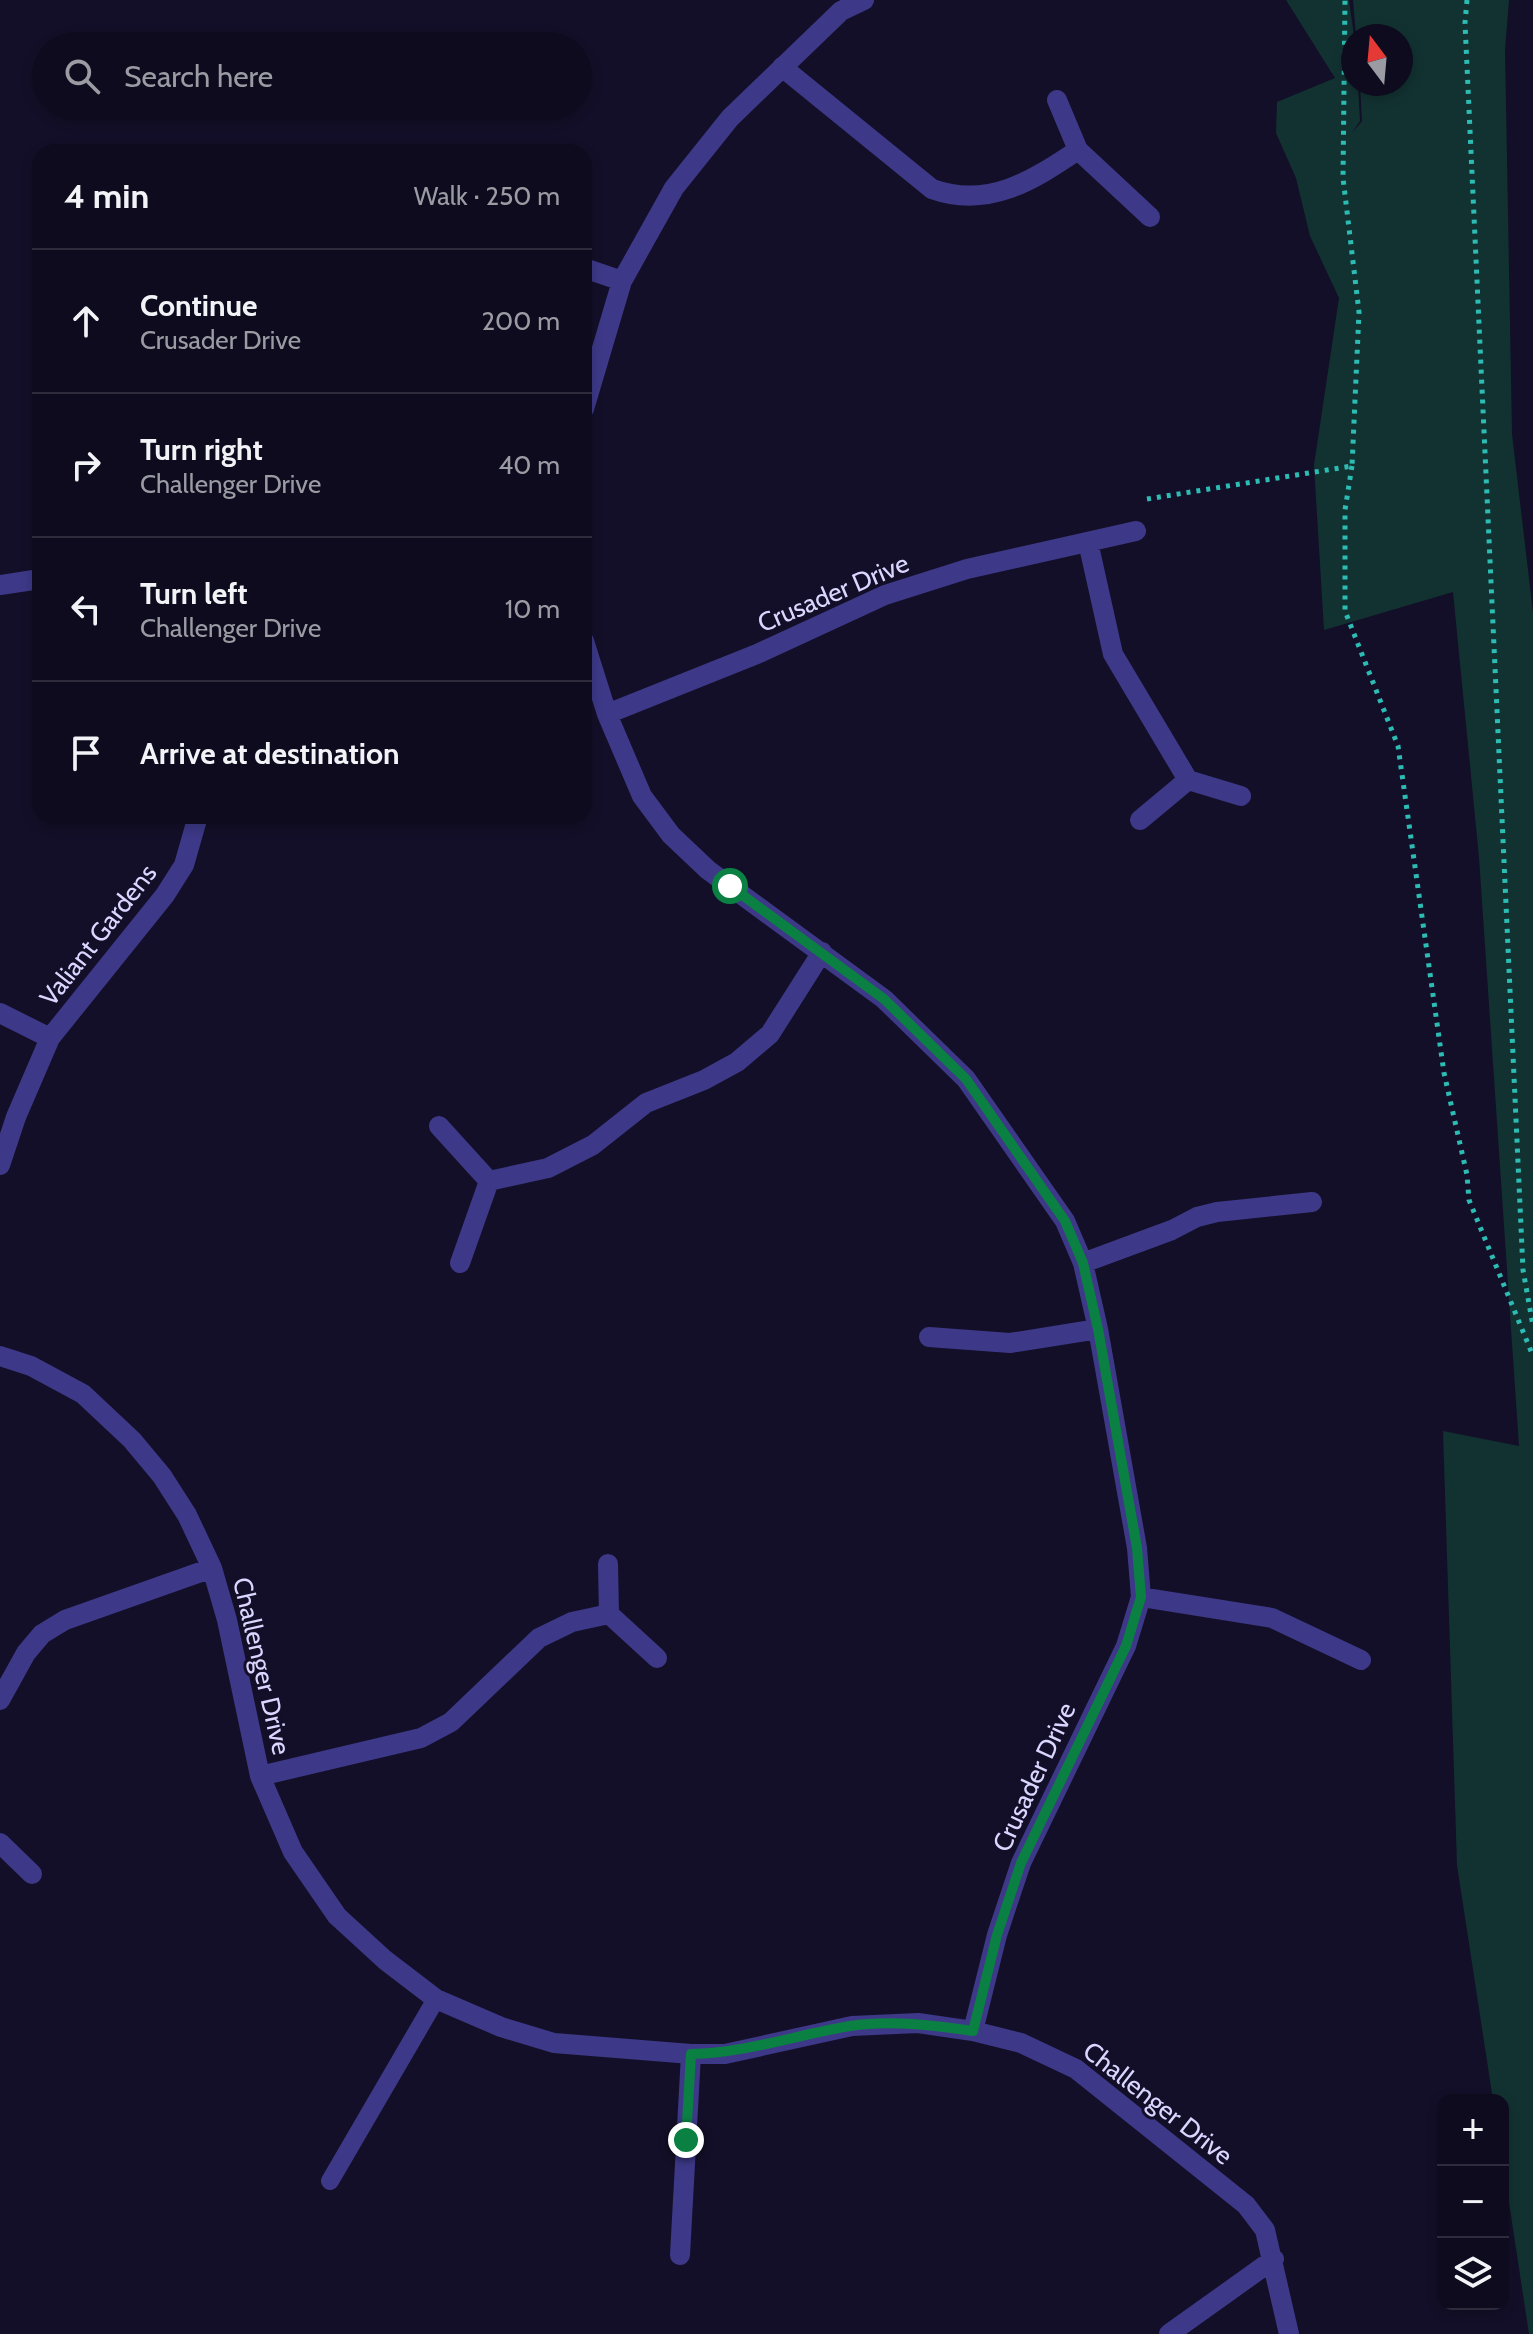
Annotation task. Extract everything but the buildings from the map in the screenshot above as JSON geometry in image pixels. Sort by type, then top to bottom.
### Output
[{"type":"street","points":[[592,382],[622,281],[674,188],[730,118],[841,11],[864,0]]},
{"type":"street","points":[[782,67],[932,189],[952,197],[970,198],[1003,191],[1042,174],[1078,150]]},
{"type":"street","points":[[1057,100],[1078,150],[1150,217]]},
{"type":"street","points":[[592,271],[622,281]]},
{"type":"street","name":"Crusader Drive","points":[[607,714],[757,654],[885,595],[967,569],[1136,531]]},
{"type":"street","points":[[1088,542],[1113,654],[1188,780],[1241,796]]},
{"type":"street","points":[[0,585],[32,580]]},
{"type":"street","name":"Crusader Drive","points":[[592,666],[607,714],[642,796],[671,835],[708,870],[884,999],[966,1079],[1065,1221],[1083,1263],[1098,1329],[1137,1548],[1141,1597],[1126,1646],[1021,1863],[997,1935],[973,2031]]},
{"type":"street","points":[[1140,820],[1188,780]]},
{"type":"street","name":"Valiant Gardens","points":[[0,1165],[16,1117],[50,1038],[165,895],[184,865],[196,824]]},
{"type":"street","points":[[489,1181],[548,1168],[593,1145],[646,1103],[704,1080],[737,1062],[770,1034],[822,952]]},
{"type":"street","name":"Valiant Gardens","points":[[0,1013],[50,1038]]},
{"type":"street","points":[[439,1126],[489,1181]]},
{"type":"street","points":[[460,1263],[489,1181]]},
{"type":"street","points":[[1083,1263],[1172,1230],[1197,1217],[1312,1202]]},
{"type":"street","points":[[929,1337],[1010,1343],[1098,1329]]},
{"type":"street","name":"Challenger Drive","points":[[0,1356],[31,1366],[83,1394],[132,1440],[162,1476],[187,1515],[212,1568],[227,1620],[260,1776],[293,1852],[337,1916],[385,1960],[436,1999],[501,2027],[554,2043],[691,2054],[725,2054],[852,2026],[918,2023],[973,2031],[1021,2043],[1076,2069],[1246,2205],[1265,2230],[1289,2334]]},
{"type":"street","points":[[608,1564],[609,1614],[657,1658]]},
{"type":"street","name":"Challenger Drive","points":[[0,1700],[26,1653],[42,1634],[65,1620],[212,1568]]},
{"type":"street","points":[[1141,1597],[1272,1618],[1361,1660]]},
{"type":"street","name":"Challenger Drive","points":[[260,1776],[436,1732],[451,1722],[539,1638],[572,1622],[609,1614]]},
{"type":"street","points":[[0,1843],[32,1874]]},
{"type":"street","points":[[680,2255],[691,2054]]},
{"type":"street","points":[[1169,2334],[1274,2259]]},
{"type":"lane","points":[[330,2181],[436,1999]]},
{"type":"path","points":[[1345,0],[1343,178],[1359,312],[1352,466],[1345,510],[1345,611],[1398,746],[1444,1073],[1467,1175],[1469,1200],[1533,1356]]},
{"type":"path","points":[[1467,0],[1466,39],[1523,1270],[1533,1326]]},
{"type":"path","points":[[1136,531],[1138,500],[1352,466]]},
{"type":"green space","points":[[1286,0],[1349,0],[1352,24],[1341,24],[1341,96],[1359,96],[1360,121],[1352,133],[1362,121],[1361,96],[1413,96],[1413,24],[1355,24],[1353,0],[1509,0],[1505,50],[1512,434],[1533,613],[1533,2334],[1529,2334],[1509,2202],[1509,2094],[1492,2094],[1457,1865],[1443,1431],[1519,1446],[1479,857],[1453,592],[1324,630],[1314,465],[1339,298],[1310,236],[1296,178],[1276,133],[1277,102],[1335,78]]},
{"type":"route","points":[[686,2140],[691,2054],[725,2054],[852,2026],[918,2023],[973,2031],[997,1935],[1021,1863],[1126,1646],[1141,1597],[1137,1548],[1098,1329],[1083,1263],[1065,1221],[966,1079],[884,999],[730,886]]}]
